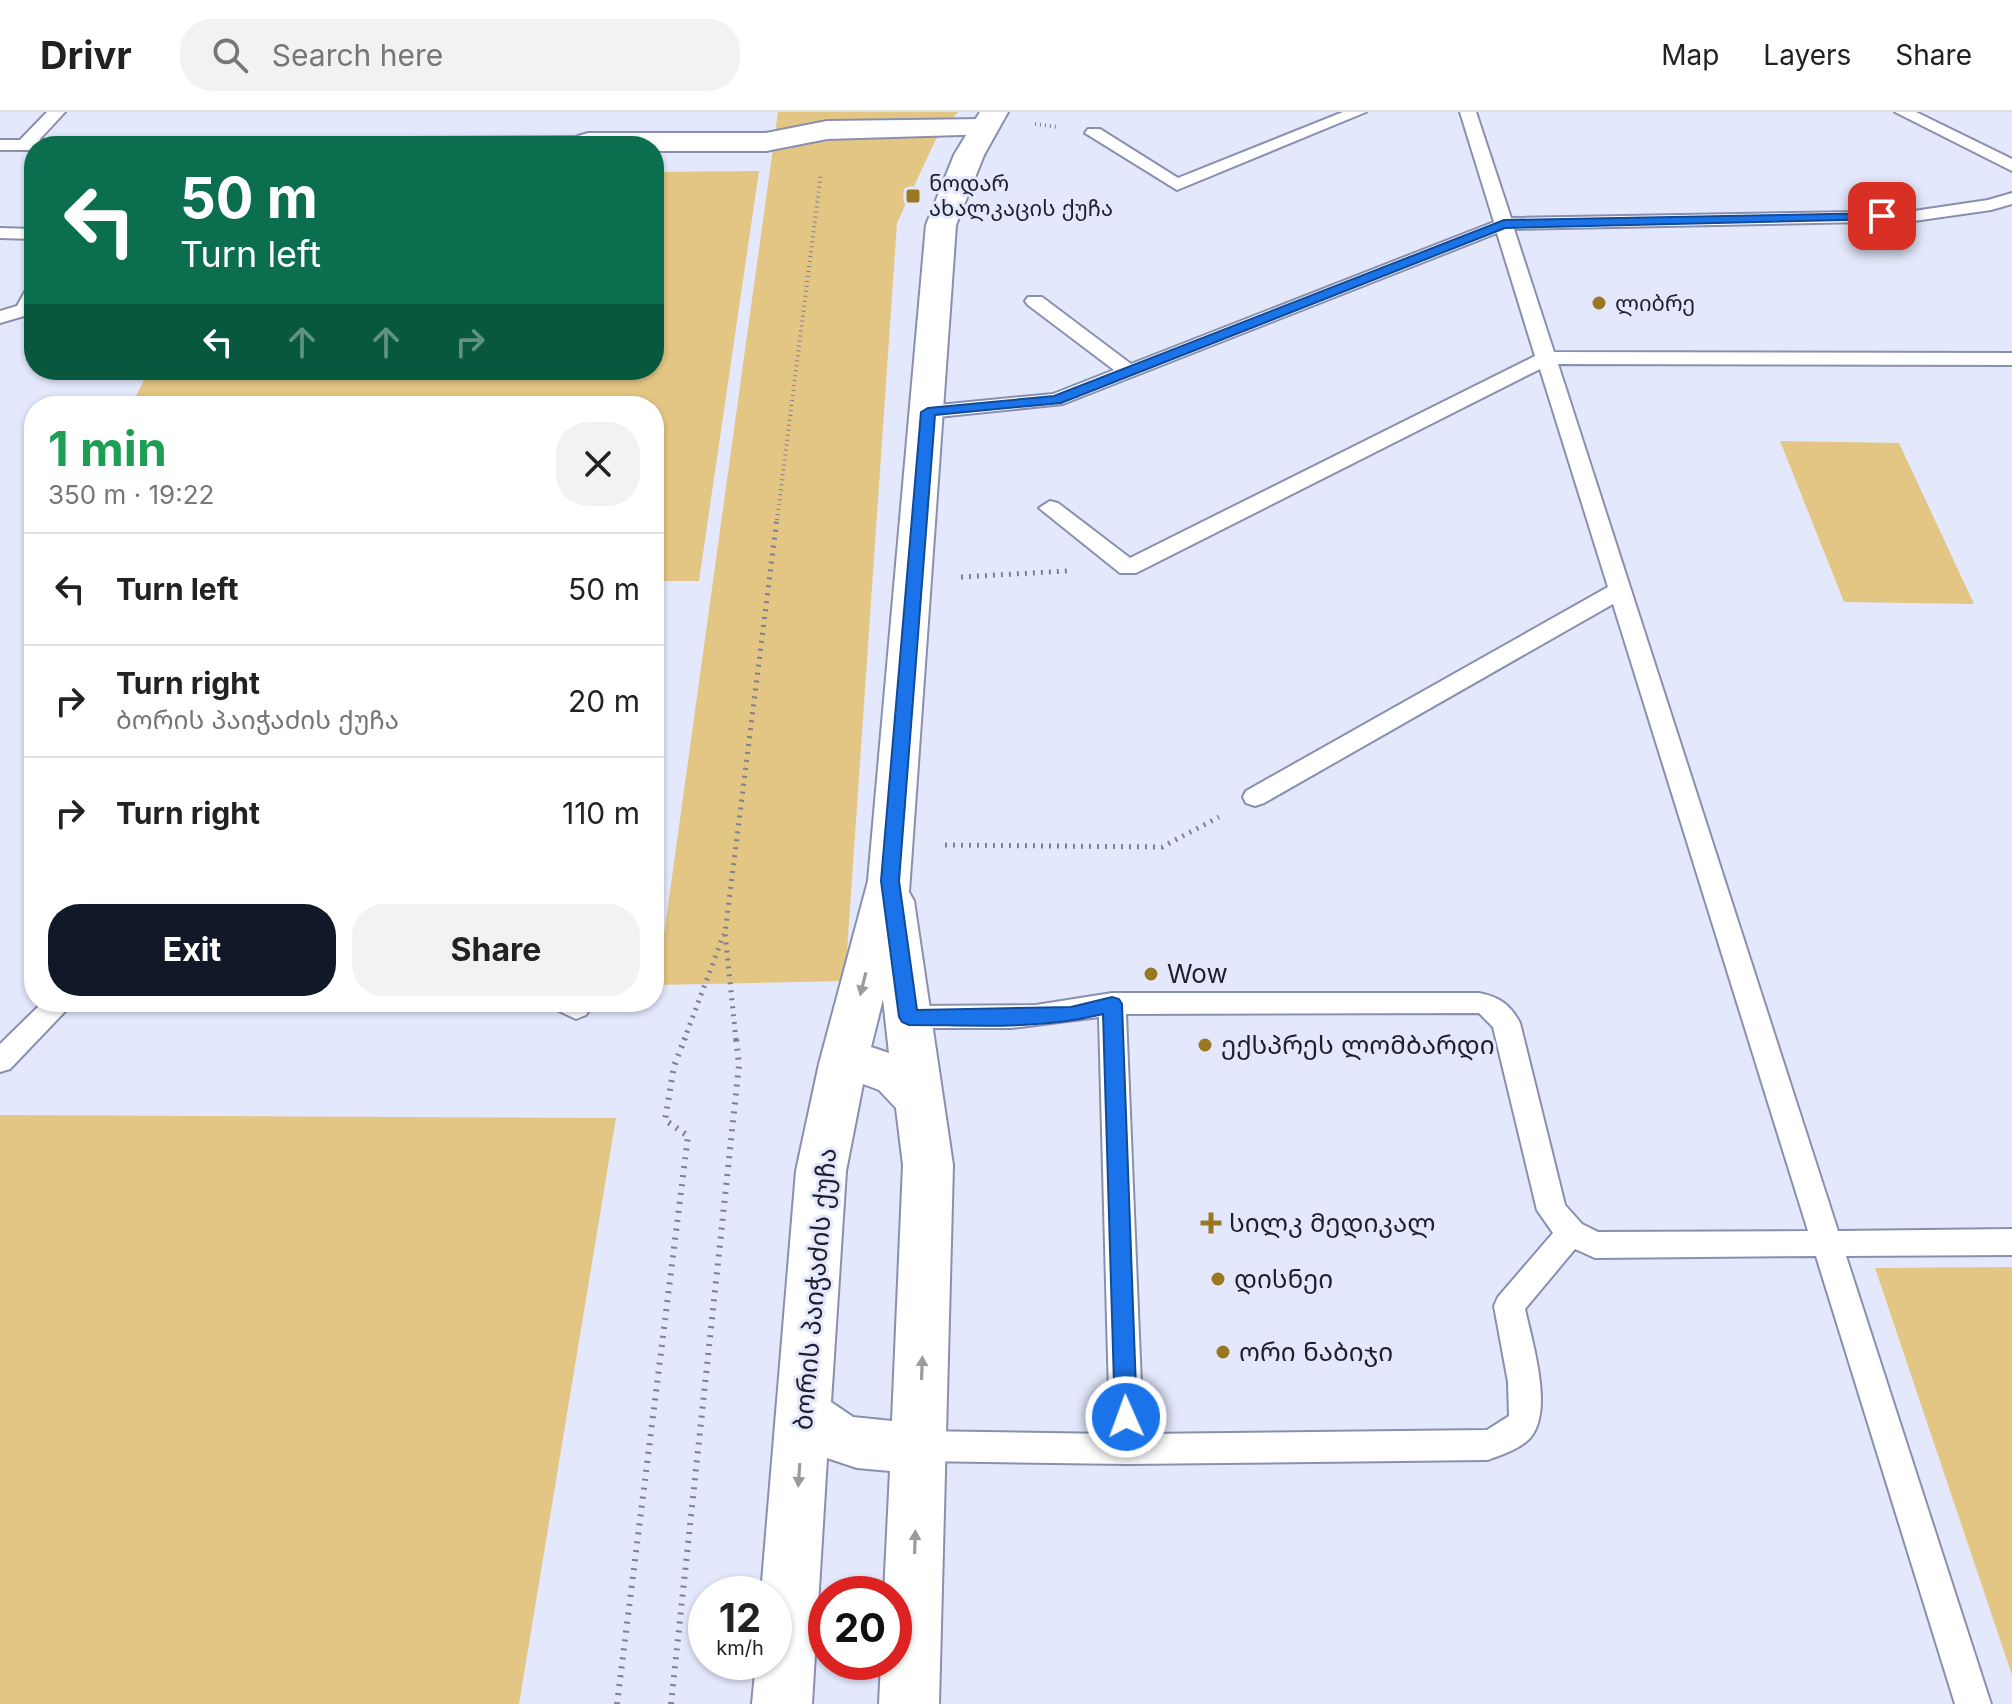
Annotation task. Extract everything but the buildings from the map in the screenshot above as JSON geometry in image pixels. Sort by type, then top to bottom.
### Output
[{"type":"street","points":[[592,136],[610,112]]},
{"type":"street","points":[[766,142],[768,112]]},
{"type":"street","points":[[664,142],[766,142],[827,130],[989,120]]},
{"type":"street","name":"ბორის პაიჭაძის ქუჩა","points":[[782,1704],[821,1171],[843,1064],[890,881],[941,225],[969,155],[989,120]]},
{"type":"street","name":"ბორის პაიჭაძის ქუჩა","points":[[890,881],[928,1165],[909,1704]]},
{"type":"street","points":[[843,1064],[862,1064],[895,1074],[921,1103]]},
{"type":"street","points":[[804,1413],[826,1433],[860,1446],[919,1446]]},
{"type":"lane","points":[[33,136],[57,112]]},
{"type":"lane","points":[[1094,133],[1177,185],[1358,112]]},
{"type":"lane","points":[[1468,112],[1973,1704]]},
{"type":"lane","points":[[1903,112],[2011,165]]},
{"type":"lane","points":[[0,145],[24,145]]},
{"type":"lane","points":[[928,412],[1056,400],[1504,224],[1914,216],[1991,205],[2012,198]]},
{"type":"lane","points":[[0,233],[24,234]]},
{"type":"lane","points":[[1035,301],[1129,372]]},
{"type":"lane","points":[[0,317],[24,310]]},
{"type":"lane","points":[[1050,508],[1128,568],[1546,358],[2012,359]]},
{"type":"lane","points":[[1255,797],[1620,590]]},
{"type":"lane","points":[[909,1017],[1071,1015],[1112,1004],[1479,1003],[1492,1006],[1506,1023],[1552,1210],[1571,1233],[1595,1245],[2012,1242]]},
{"type":"lane","points":[[1112,1004],[1127,1449]]},
{"type":"lane","points":[[0,1061],[50,1012]]},
{"type":"lane","points":[[919,1446],[1127,1449],[1488,1445],[1512,1434],[1524,1420],[1525,1401],[1509,1306],[1571,1233]]},
{"type":"path","points":[[671,1704],[739,1065],[725,933],[827,130]]},
{"type":"path","points":[[958,577],[1128,568]]},
{"type":"path","points":[[945,845],[1162,847],[1255,797]]},
{"type":"path","points":[[617,1704],[688,1136],[665,1120],[674,1066],[725,933]]},
{"type":"shaded area","points":[[778,112],[958,112],[935,141],[897,223],[845,981],[664,985],[664,934]]},
{"type":"shaded area","points":[[759,171],[699,581],[664,581],[664,396],[136,396],[144,380],[664,380],[664,172]]},
{"type":"shaded area","points":[[1780,441],[1899,443],[1974,604],[1844,602]]},
{"type":"shaded area","points":[[0,1115],[616,1118],[519,1704],[0,1704]]},
{"type":"shaded area","points":[[2012,1267],[2012,1675],[1875,1268]]},
{"type":"place","name":"ნოდარ ახალკაცის ქუჩა","points":[[913,196]]},
{"type":"place","name":"ლიბრე","points":[[1599,303]]},
{"type":"place","name":"Wow","points":[[1151,974]]},
{"type":"place","name":"ექსპრეს ლომბარდი","points":[[1205,1045]]},
{"type":"place","name":"სილკ მედიკალ","points":[[1211,1223]]},
{"type":"place","name":"დისნეი","points":[[1218,1279]]},
{"type":"place","name":"ორი ნაბიჯი","points":[[1223,1352]]},
{"type":"route","points":[[1126,1417],[1112,1004],[1071,1015],[909,1017],[890,881],[928,412],[1056,400],[1504,224],[1882,216]]}]
